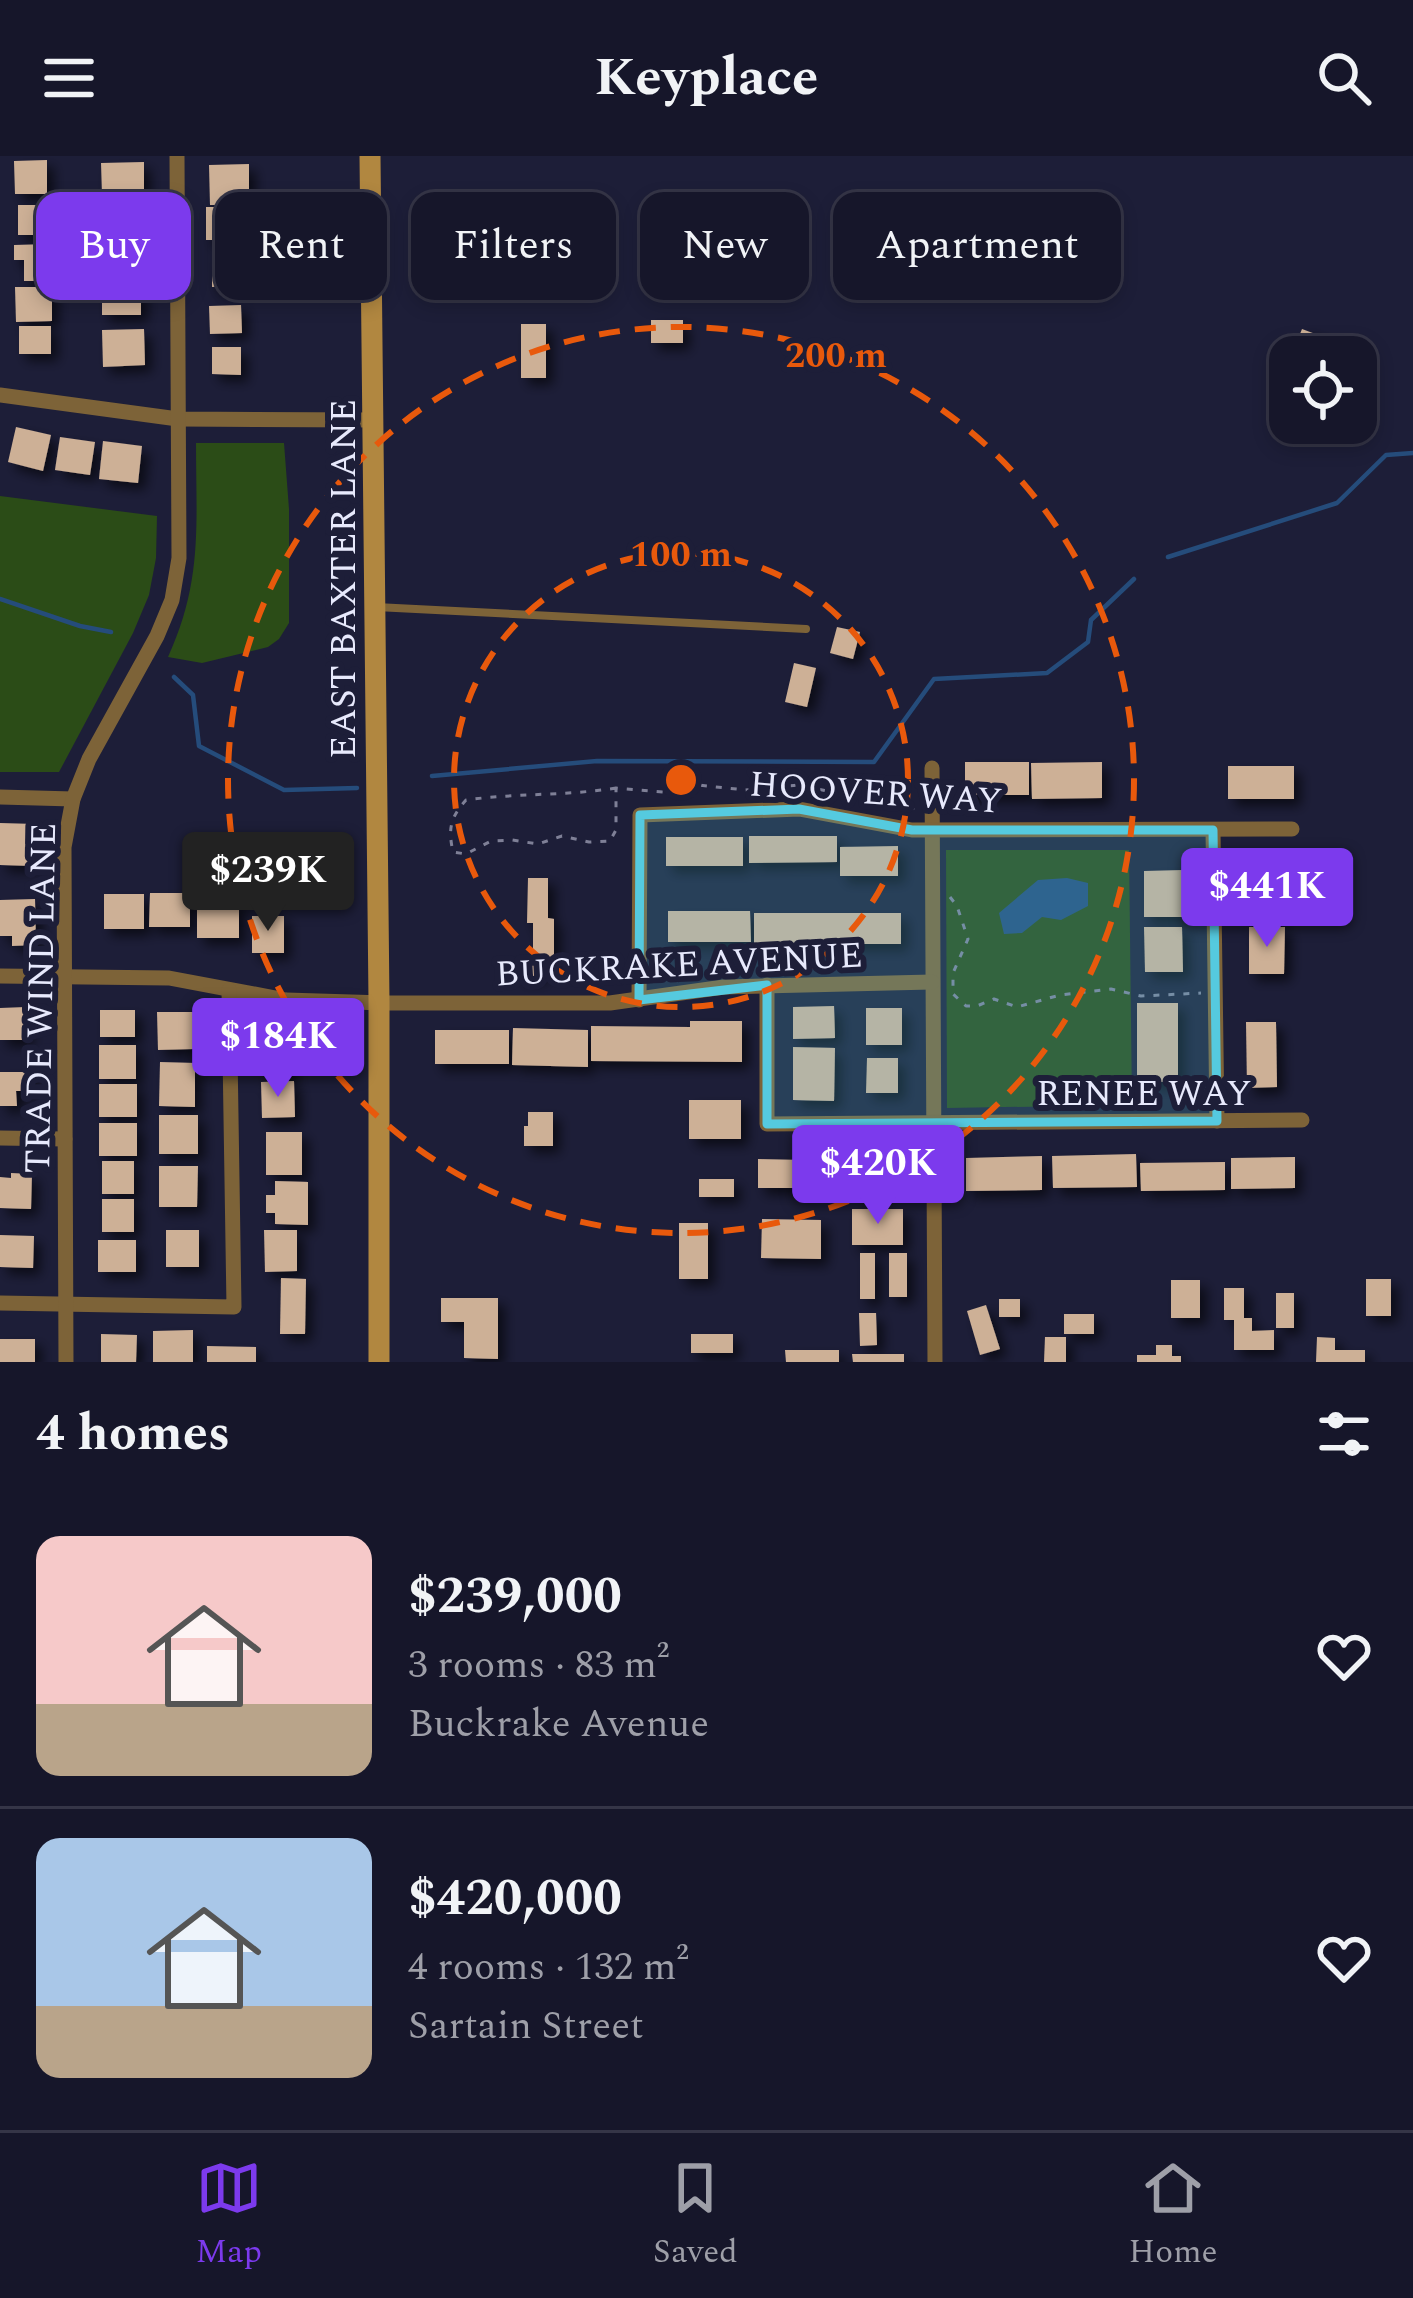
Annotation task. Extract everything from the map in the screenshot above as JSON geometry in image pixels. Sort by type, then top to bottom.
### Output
[{"type":"main road","name":"EAST BAXTER LANE","points":[[370,156],[380,1362]]},
{"type":"street","name":"TRADE WIND LANE","points":[[66,1362],[64,847],[73,799],[89,760],[158,636],[172,600],[178,558],[177,156]]},
{"type":"street","points":[[0,395],[178,419],[374,420]]},
{"type":"street","points":[[932,768],[934,1362]]},
{"type":"street","points":[[0,797],[73,799]]},
{"type":"street","name":"HOOVER WAY","points":[[639,1000],[640,815],[799,809],[912,830],[1292,830]]},
{"type":"street","points":[[1213,830],[1216,1121]]},
{"type":"street","name":"BUCKRAKE AVENUE","points":[[0,976],[169,979],[286,1000],[610,1003],[724,987],[932,982]]},
{"type":"street","name":"RENEE WAY","points":[[767,985],[767,1124],[1301,1120]]},
{"type":"street","points":[[0,1303],[234,1307],[229,990]]},
{"type":"street","points":[[0,1138],[65,1139]]},
{"type":"lane","points":[[375,607],[806,629]]},
{"type":"path","points":[[946,891],[957,906],[968,940],[953,973],[953,994],[966,1006],[994,999],[1017,1007],[1060,995],[1111,989],[1141,996],[1215,993]]},
{"type":"highlighted area","points":[[799,809],[912,830],[1213,830],[1217,1121],[767,1124],[767,985],[639,1000],[640,815]]},
{"type":"green space","points":[[196,443],[284,443],[289,509],[289,623],[268,647],[202,663],[168,657],[192,577]]},
{"type":"green space","points":[[0,496],[157,516],[149,595],[59,772],[0,772]]},
{"type":"green space","points":[[946,850],[1129,850],[1132,1105],[947,1108]]},
{"type":"water","points":[[1067,878],[1088,883],[1088,906],[1061,920],[1042,917],[1022,933],[1004,934],[999,913],[1038,880]]},
{"type":"building","points":[[47,160],[47,192],[15,194],[14,161]]},
{"type":"building","points":[[144,162],[144,192],[102,192],[101,163]]},
{"type":"building","points":[[249,164],[249,192],[215,192],[215,205],[210,205],[209,165]]},
{"type":"building","points":[[18,205],[36,205],[36,235],[18,235]]},
{"type":"building","points":[[206,207],[215,207],[215,240],[206,240]]},
{"type":"building","points":[[36,244],[36,281],[24,281],[24,260],[14,260],[14,245]]},
{"type":"building","points":[[215,253],[215,287],[212,287]]},
{"type":"building","points":[[15,287],[36,287],[36,300],[52,300],[52,321],[16,322]]},
{"type":"building","points":[[102,300],[141,300],[141,315],[102,315]]},
{"type":"building","points":[[241,305],[242,333],[210,334],[209,306]]},
{"type":"building","points":[[651,320],[683,320],[683,343],[651,343]]},
{"type":"building","points":[[521,324],[546,324],[546,378],[521,378]]},
{"type":"building","points":[[19,326],[51,326],[51,354],[19,354]]},
{"type":"building","points":[[144,329],[145,365],[103,367],[102,330]]},
{"type":"building","points":[[212,347],[241,347],[241,375],[212,374]]},
{"type":"building","points":[[16,427],[51,435],[43,471],[8,462]]},
{"type":"building","points":[[60,437],[95,442],[90,475],[55,470]]},
{"type":"building","points":[[103,441],[142,446],[138,483],[99,479]]},
{"type":"building","points":[[837,627],[860,632],[853,659],[830,653]]},
{"type":"building","points":[[794,663],[816,668],[807,707],[785,702]]},
{"type":"building","points":[[965,762],[1029,762],[1029,795],[965,795]]},
{"type":"building","points":[[1102,762],[1102,798],[1032,799],[1031,763]]},
{"type":"building","points":[[1228,766],[1294,766],[1294,799],[1228,799]]},
{"type":"building","points":[[0,823],[35,824],[33,866],[0,865]]},
{"type":"building","points":[[749,836],[837,836],[837,862],[749,863]]},
{"type":"building","points":[[666,837],[743,837],[743,866],[666,866]]},
{"type":"building","points":[[898,846],[898,876],[840,876],[840,847]]},
{"type":"building","points":[[1183,870],[1183,917],[1144,917],[1144,871]]},
{"type":"building","points":[[1285,873],[1286,916],[1248,917],[1247,874]]},
{"type":"building","points":[[528,878],[548,878],[548,918],[554,919],[554,958],[541,958],[540,976],[518,976],[518,958],[533,959],[533,923],[527,923]]},
{"type":"building","points":[[150,893],[190,893],[190,927],[149,927]]},
{"type":"building","points":[[104,894],[144,894],[144,929],[104,929]]},
{"type":"building","points":[[35,899],[36,945],[12,946],[12,936],[0,936],[0,900]]},
{"type":"building","points":[[197,900],[239,900],[239,938],[197,938]]},
{"type":"building","points":[[668,911],[750,911],[751,942],[668,942]]},
{"type":"building","points":[[754,913],[901,913],[901,944],[754,944]]},
{"type":"building","points":[[252,916],[284,916],[284,953],[252,953]]},
{"type":"building","points":[[1144,927],[1182,927],[1183,972],[1145,972]]},
{"type":"building","points":[[1249,927],[1285,927],[1284,974],[1249,974]]},
{"type":"building","points":[[1137,1003],[1178,1003],[1178,1082],[1137,1082]]},
{"type":"building","points":[[834,1006],[835,1038],[793,1039],[793,1007]]},
{"type":"building","points":[[26,1007],[26,1040],[0,1040],[0,1008]]},
{"type":"building","points":[[866,1008],[902,1008],[902,1045],[866,1045]]},
{"type":"building","points":[[100,1010],[135,1010],[135,1037],[100,1037]]},
{"type":"building","points":[[157,1012],[193,1012],[193,1049],[158,1050]]},
{"type":"building","points":[[690,1021],[742,1021],[742,1062],[591,1061],[591,1026],[690,1027]]},
{"type":"building","points":[[1246,1022],[1276,1022],[1277,1087],[1247,1088]]},
{"type":"building","points":[[513,1028],[588,1030],[588,1067],[512,1065]]},
{"type":"building","points":[[435,1030],[509,1030],[509,1064],[435,1064]]},
{"type":"building","points":[[266,1032],[292,1032],[291,1077],[265,1077]]},
{"type":"building","points":[[99,1045],[136,1045],[136,1079],[99,1079]]},
{"type":"building","points":[[793,1047],[835,1048],[834,1101],[793,1100]]},
{"type":"building","points":[[867,1058],[898,1058],[898,1093],[866,1093]]},
{"type":"building","points":[[160,1062],[195,1063],[195,1107],[159,1106]]},
{"type":"building","points":[[0,1072],[32,1072],[32,1091],[16,1091],[17,1106],[0,1106]]},
{"type":"building","points":[[294,1081],[295,1117],[262,1118],[261,1082]]},
{"type":"building","points":[[99,1084],[137,1084],[137,1117],[99,1117]]},
{"type":"building","points":[[689,1100],[741,1100],[741,1139],[689,1139]]},
{"type":"building","points":[[528,1112],[553,1112],[553,1146],[524,1146]]},
{"type":"building","points":[[159,1115],[198,1115],[198,1154],[159,1154]]},
{"type":"building","points":[[99,1123],[137,1123],[137,1156],[99,1156]]},
{"type":"building","points":[[266,1132],[302,1132],[302,1175],[266,1175]]},
{"type":"building","points":[[820,1146],[905,1147],[905,1178],[820,1178]]},
{"type":"building","points":[[1136,1154],[1137,1187],[1053,1188],[1052,1156]]},
{"type":"building","points":[[1042,1156],[1042,1190],[966,1191],[966,1158]]},
{"type":"building","points":[[1295,1157],[1295,1188],[1231,1189],[1231,1158]]},
{"type":"building","points":[[758,1159],[806,1160],[806,1188],[758,1188]]},
{"type":"building","points":[[102,1161],[134,1161],[134,1194],[102,1194]]},
{"type":"building","points":[[1225,1162],[1225,1190],[1141,1191],[1140,1163]]},
{"type":"building","points":[[159,1166],[198,1166],[197,1207],[159,1207]]},
{"type":"building","points":[[11,1173],[32,1174],[31,1209],[0,1208],[0,1177],[11,1178]]},
{"type":"building","points":[[699,1179],[734,1179],[734,1197],[699,1197]]},
{"type":"building","points":[[275,1181],[308,1182],[308,1225],[275,1224],[275,1213],[266,1213],[266,1195],[275,1195]]},
{"type":"building","points":[[102,1199],[134,1199],[134,1232],[102,1232]]},
{"type":"building","points":[[852,1209],[903,1209],[903,1245],[852,1245]]},
{"type":"building","points":[[762,1219],[821,1220],[821,1259],[761,1258]]},
{"type":"building","points":[[679,1223],[708,1223],[708,1279],[679,1279]]},
{"type":"building","points":[[166,1230],[199,1230],[199,1267],[166,1267]]},
{"type":"building","points":[[264,1230],[297,1230],[297,1271],[265,1272]]},
{"type":"building","points":[[0,1235],[34,1236],[33,1268],[0,1267]]},
{"type":"building","points":[[98,1240],[136,1240],[136,1272],[98,1272]]},
{"type":"building","points":[[860,1253],[875,1253],[875,1299],[860,1299]]},
{"type":"building","points":[[889,1253],[907,1253],[907,1297],[889,1297]]},
{"type":"building","points":[[281,1278],[306,1279],[305,1334],[280,1334]]},
{"type":"building","points":[[1366,1279],[1391,1279],[1391,1316],[1366,1316]]},
{"type":"building","points":[[1171,1280],[1200,1280],[1200,1318],[1171,1318]]},
{"type":"building","points":[[1224,1288],[1244,1288],[1244,1318],[1252,1318],[1252,1331],[1274,1330],[1274,1350],[1234,1350],[1234,1320],[1224,1320]]},
{"type":"building","points":[[1276,1293],[1294,1293],[1294,1328],[1276,1328]]},
{"type":"building","points":[[441,1298],[498,1298],[498,1359],[464,1358],[464,1322],[441,1322]]},
{"type":"building","points":[[999,1299],[1020,1299],[1020,1317],[999,1317]]},
{"type":"building","points":[[986,1305],[1000,1349],[980,1355],[967,1311]]},
{"type":"building","points":[[859,1313],[876,1313],[877,1345],[860,1346]]},
{"type":"building","points":[[1064,1314],[1094,1314],[1094,1334],[1064,1334]]},
{"type":"building","points":[[193,1330],[193,1362],[153,1362],[153,1331]]},
{"type":"building","points":[[101,1334],[137,1335],[136,1362],[101,1362]]},
{"type":"building","points":[[691,1334],[733,1334],[733,1353],[691,1353]]},
{"type":"building","points":[[1045,1337],[1066,1337],[1066,1362],[1044,1362]]},
{"type":"building","points":[[1317,1337],[1335,1338],[1335,1350],[1365,1350],[1365,1362],[1316,1362]]},
{"type":"building","points":[[0,1339],[35,1339],[35,1362],[0,1362]]},
{"type":"building","points":[[1156,1345],[1172,1345],[1172,1356],[1181,1356],[1181,1362],[1137,1362],[1137,1355],[1156,1355]]},
{"type":"building","points":[[207,1346],[256,1347],[256,1362],[207,1362]]},
{"type":"building","points":[[785,1350],[839,1350],[839,1362],[786,1362]]},
{"type":"building","points":[[852,1354],[904,1354],[904,1362],[853,1362]]},
{"type":"waterway","points":[[1168,557],[1337,503],[1386,455],[1413,453]]},
{"type":"waterway","points":[[432,776],[597,761],[874,762],[934,679],[1047,673],[1088,642],[1091,620],[1134,579]]},
{"type":"waterway","points":[[0,599],[111,632]]},
{"type":"waterway","points":[[174,677],[193,695],[199,746],[284,790],[357,788]]}]
